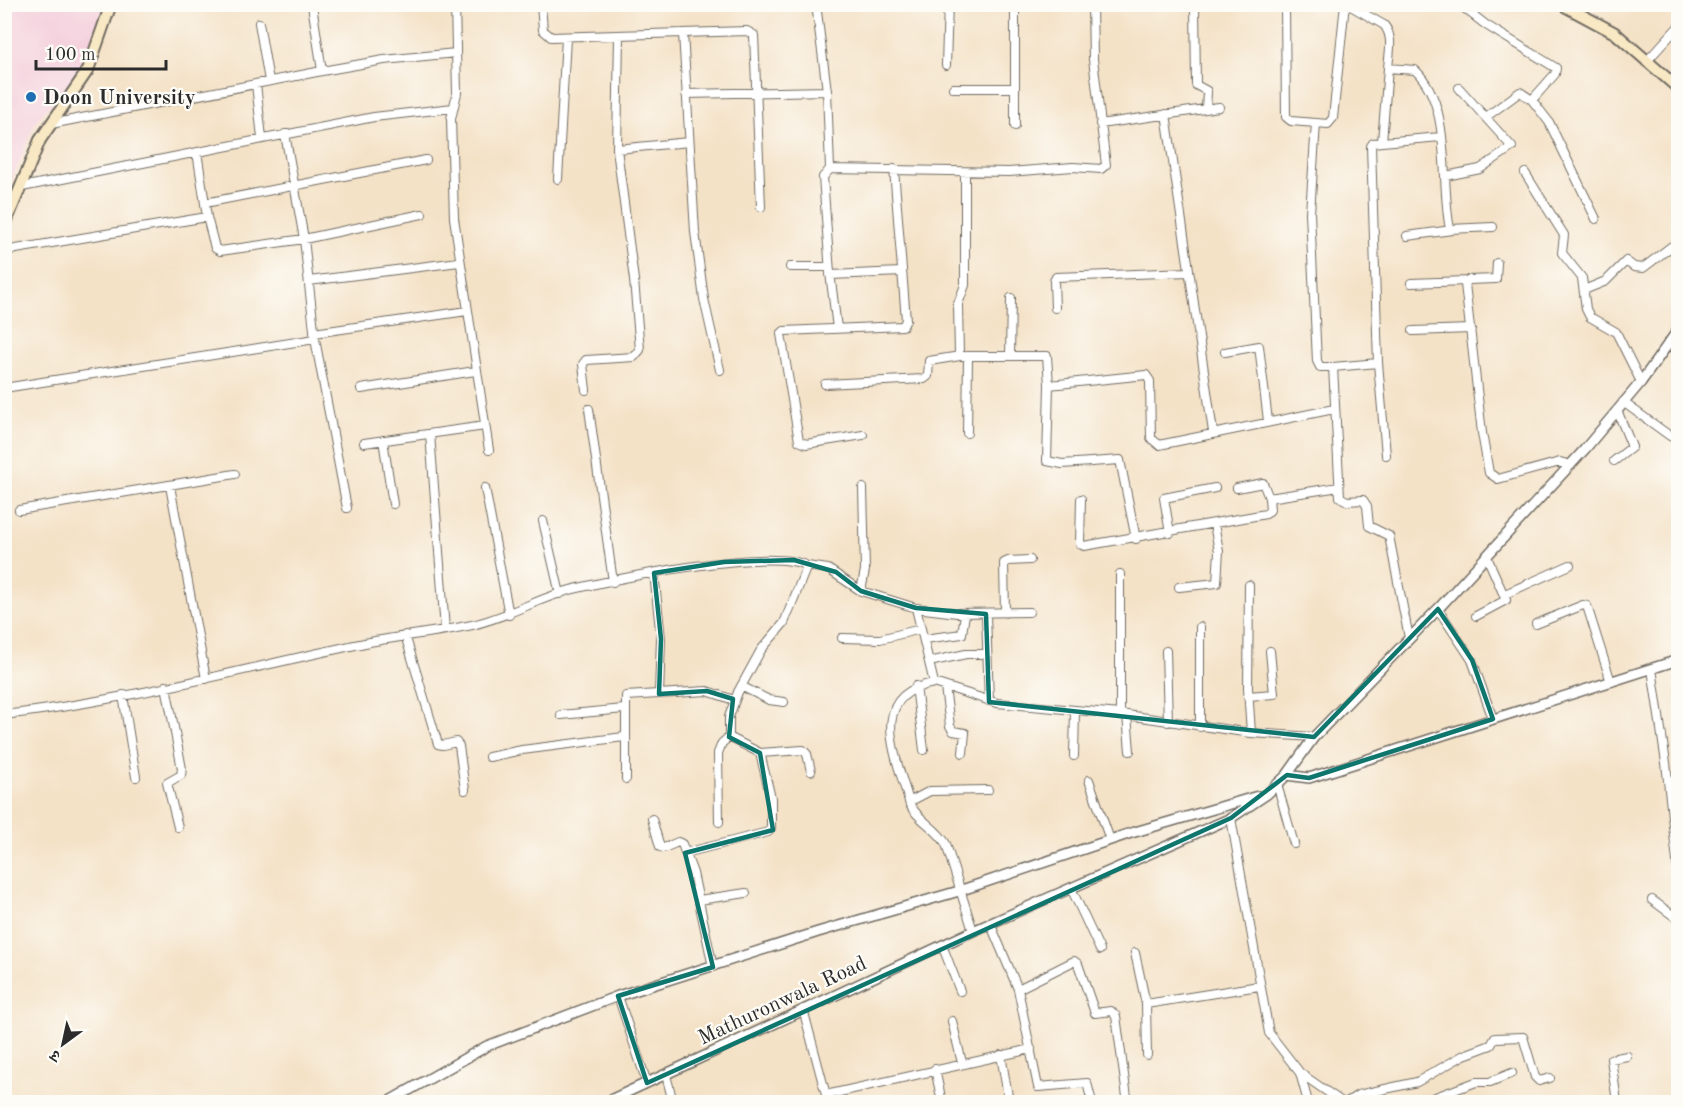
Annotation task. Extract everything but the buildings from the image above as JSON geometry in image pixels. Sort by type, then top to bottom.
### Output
[{"type":"main road","points":[[4,227],[40,140],[88,70],[111,4]]},
{"type":"main road","points":[[1561,4],[1615,33],[1678,88]]},
{"type":"street","points":[[455,4],[457,93],[453,108],[453,183],[459,262],[489,450]]},
{"type":"street","points":[[541,4],[544,34],[566,38],[747,31],[753,33],[761,207]]},
{"type":"street","points":[[816,4],[827,91],[830,169],[823,177],[837,328]]},
{"type":"street","points":[[946,65],[948,4]]},
{"type":"street","points":[[1015,126],[1016,4]]},
{"type":"street","points":[[830,169],[965,172],[1073,167],[1101,169],[1107,162],[1093,58],[1092,4]]},
{"type":"street","points":[[1195,4],[1196,85],[1207,91],[1206,108]]},
{"type":"street","points":[[1286,4],[1286,117],[1291,121],[1330,124],[1333,118],[1346,4],[1384,25],[1388,30],[1389,68],[1382,142]]},
{"type":"street","points":[[1459,4],[1486,25],[1556,68],[1555,74],[1532,100]]},
{"type":"street","points":[[312,5],[322,71]]},
{"type":"street","points":[[259,22],[269,81]]},
{"type":"street","points":[[1647,61],[1678,27]]},
{"type":"street","points":[[683,33],[700,276],[720,370]]},
{"type":"street","points":[[586,390],[583,364],[585,360],[634,357],[640,350],[634,280],[617,149],[619,35]]},
{"type":"street","points":[[558,179],[566,38]]},
{"type":"street","points":[[51,124],[384,60],[456,54]]},
{"type":"street","points":[[1389,68],[1409,69],[1419,74],[1436,103],[1452,230]]},
{"type":"street","points":[[256,84],[262,138]]},
{"type":"street","points":[[952,88],[1015,88]]},
{"type":"street","points":[[1446,177],[1480,168],[1510,149],[1511,144],[1459,88]]},
{"type":"street","points":[[687,94],[827,91]]},
{"type":"street","points":[[1486,117],[1520,92],[1532,100],[1549,122],[1596,219]]},
{"type":"street","points":[[1101,124],[1219,107]]},
{"type":"street","points":[[22,187],[374,117],[453,108]]},
{"type":"street","points":[[1166,114],[1213,432]]},
{"type":"street","points":[[1316,123],[1310,213],[1317,361],[1320,368],[1378,363]]},
{"type":"street","points":[[285,134],[304,239],[314,336],[347,508]]},
{"type":"street","points":[[1386,455],[1378,363],[1371,146],[1373,142],[1441,137]]},
{"type":"street","points":[[617,149],[689,142]]},
{"type":"street","points":[[197,152],[212,241],[219,251],[304,239],[422,214]]},
{"type":"street","points":[[205,203],[426,160]]},
{"type":"street","points":[[863,435],[806,444],[797,438],[781,334],[784,331],[903,326],[906,320],[894,169]]},
{"type":"street","points":[[965,172],[965,285],[958,304],[964,356],[967,433]]},
{"type":"street","points":[[1525,173],[1562,230],[1565,240],[1562,253],[1582,278],[1586,309],[1590,317],[1616,332],[1641,382]]},
{"type":"street","points":[[4,251],[207,217]]},
{"type":"street","points":[[1407,236],[1493,227]]},
{"type":"street","points":[[1584,290],[1606,281],[1626,261],[1634,267],[1643,268],[1672,246],[1678,258]]},
{"type":"street","points":[[309,281],[459,262]]},
{"type":"street","points":[[1411,283],[1496,279],[1497,263]]},
{"type":"street","points":[[790,267],[830,271],[902,272]]},
{"type":"street","points":[[1055,308],[1054,281],[1056,277],[1189,272]]},
{"type":"street","points":[[1466,280],[1482,433],[1490,476],[1498,479],[1560,462],[1571,465]]},
{"type":"street","points":[[1010,356],[1011,298]]},
{"type":"street","points":[[4,388],[467,311]]},
{"type":"street","points":[[1413,331],[1471,329]]},
{"type":"street","name":"Mathuronwala Road","points":[[606,1102],[990,923],[1231,818],[1266,794],[1287,775],[1314,737],[1438,609],[1571,465],[1641,382],[1678,330]]},
{"type":"street","points":[[1225,352],[1259,346],[1268,421]]},
{"type":"street","points":[[825,384],[924,379],[928,376],[929,361],[964,356],[1047,357],[1049,385],[1047,461],[1062,464],[1120,460],[1136,539]]},
{"type":"street","points":[[1333,367],[1339,487],[1343,500],[1364,500],[1367,506],[1369,526],[1389,536],[1409,638]]},
{"type":"street","points":[[361,388],[475,371]]},
{"type":"street","points":[[1049,385],[1142,374],[1150,381],[1151,438],[1155,445],[1334,409]]},
{"type":"street","points":[[1620,406],[1678,439]]},
{"type":"street","points":[[1614,460],[1632,447],[1620,406]]},
{"type":"street","points":[[589,409],[613,582]]},
{"type":"street","points":[[364,443],[485,426]]},
{"type":"street","points":[[430,434],[445,630]]},
{"type":"street","points":[[383,440],[393,504]]},
{"type":"street","points":[[19,510],[235,474]]},
{"type":"street","points":[[1081,499],[1082,546],[1170,533],[1266,514],[1270,510],[1269,498],[1263,483],[1237,488]]},
{"type":"street","points":[[170,486],[206,679]]},
{"type":"street","points":[[1269,498],[1339,487]]},
{"type":"street","points":[[485,488],[509,615]]},
{"type":"street","points":[[861,591],[865,570],[863,488]]},
{"type":"street","points":[[1170,533],[1164,498],[1215,488]]},
{"type":"street","points":[[543,521],[560,594]]},
{"type":"street","points":[[1179,587],[1217,583],[1219,551],[1214,524]]},
{"type":"street","points":[[1476,616],[1505,601],[1505,594],[1487,557]]},
{"type":"street","points":[[4,716],[206,679],[405,635],[445,630],[509,615],[560,594],[654,573],[724,562],[794,560],[807,566],[836,572],[861,591],[916,608],[965,614],[1029,612]]},
{"type":"street","points":[[1005,613],[1004,563],[1030,560]]},
{"type":"street","points":[[1505,594],[1570,565]]},
{"type":"street","points":[[719,822],[718,753],[722,743],[729,737],[729,717],[734,700],[761,650],[784,623],[807,566]]},
{"type":"street","points":[[654,573],[661,639],[659,694]]},
{"type":"street","points":[[1120,574],[1123,715],[1130,751]]},
{"type":"street","points":[[1249,585],[1248,696],[1251,733]]},
{"type":"street","points":[[1536,624],[1583,605],[1587,606],[1611,682]]},
{"type":"street","points":[[916,608],[934,683]]},
{"type":"street","points":[[1438,609],[1472,660],[1493,719]]},
{"type":"street","points":[[924,639],[962,634],[965,614]]},
{"type":"street","points":[[986,614],[989,701]]},
{"type":"street","points":[[1200,627],[1200,728]]},
{"type":"street","points":[[842,638],[880,639],[921,630]]},
{"type":"street","points":[[405,635],[438,744],[443,746],[456,742],[459,746],[465,790]]},
{"type":"street","points":[[1166,651],[1168,722]]},
{"type":"street","points":[[1248,696],[1274,694],[1270,651]]},
{"type":"street","points":[[929,662],[987,654]]},
{"type":"street","points":[[1287,775],[1309,778],[1678,660]]},
{"type":"street","points":[[1652,669],[1666,763],[1678,870]]},
{"type":"street","points":[[973,931],[942,837],[915,813],[909,802],[891,736],[890,721],[899,700],[916,686],[934,683],[989,701],[1123,715],[1200,728],[1314,737]]},
{"type":"street","points":[[166,686],[182,769],[181,775],[167,783],[178,828]]},
{"type":"street","points":[[916,686],[924,750]]},
{"type":"street","points":[[741,687],[769,700],[784,702]]},
{"type":"street","points":[[945,687],[950,726],[953,731],[965,733],[963,753]]},
{"type":"street","points":[[626,779],[624,709],[626,696],[707,691],[734,700]]},
{"type":"street","points":[[123,695],[136,777]]},
{"type":"street","points":[[561,715],[624,709]]},
{"type":"street","points":[[1074,756],[1075,710]]},
{"type":"street","points":[[489,758],[522,750],[624,737]]},
{"type":"street","points":[[729,737],[760,753],[803,750],[807,754],[811,771]]},
{"type":"street","points":[[686,853],[768,832],[771,828],[771,798],[760,753]]},
{"type":"street","points":[[1089,780],[1110,840]]},
{"type":"street","points":[[1277,784],[1294,844]]},
{"type":"street","points":[[909,802],[930,791],[988,790]]},
{"type":"street","points":[[388,1102],[487,1046],[618,996],[818,932],[959,891],[1110,840],[1266,794]]},
{"type":"street","points":[[1231,818],[1269,1033],[1300,1073],[1342,1102]]},
{"type":"street","points":[[652,819],[660,847],[680,842],[686,853],[699,900],[713,967]]},
{"type":"street","points":[[1071,888],[1100,951]]},
{"type":"street","points":[[699,900],[746,893]]},
{"type":"street","points":[[1652,900],[1678,919]]},
{"type":"street","points":[[990,923],[1018,989],[1038,1088],[1087,1083],[1092,1102]]},
{"type":"street","points":[[942,945],[960,991]]},
{"type":"street","points":[[1135,952],[1146,1004],[1147,1055]]},
{"type":"street","points":[[1018,989],[1071,962],[1076,962],[1095,1013],[1111,1011],[1116,1016],[1127,1097]]},
{"type":"street","points":[[1146,1004],[1259,986]]},
{"type":"street","points":[[618,996],[647,1083]]},
{"type":"street","points":[[803,1009],[827,1099],[935,1069],[1031,1049]]},
{"type":"street","points":[[952,1021],[962,1063]]},
{"type":"street","points":[[1347,1102],[1358,1095],[1417,1082],[1464,1055],[1491,1045],[1496,1038],[1523,1037],[1535,1077],[1539,1081],[1550,1078]]},
{"type":"street","points":[[1001,1055],[1009,1102]]},
{"type":"street","points":[[1617,1102],[1611,1059],[1627,1056]]},
{"type":"street","points":[[935,1069],[942,1102]]},
{"type":"street","points":[[1300,1073],[1308,1102]]},
{"type":"street","points":[[1422,1102],[1476,1082],[1486,1083],[1512,1073]]},
{"type":"street","points":[[666,1075],[673,1102]]},
{"type":"highlighted area","points":[[794,560],[836,572],[861,591],[916,608],[986,614],[989,702],[1314,737],[1438,609],[1472,660],[1493,719],[1309,778],[1287,775],[1231,818],[647,1083],[618,996],[713,967],[685,853],[773,830],[760,753],[729,737],[733,699],[707,691],[659,694],[661,639],[654,573],[724,562]]},
{"type":"shaded area","name":"Doon University","points":[[5,5],[106,5],[79,73],[36,121],[5,198]]},
{"type":"place","name":"Doon University","points":[[31,97]]}]
